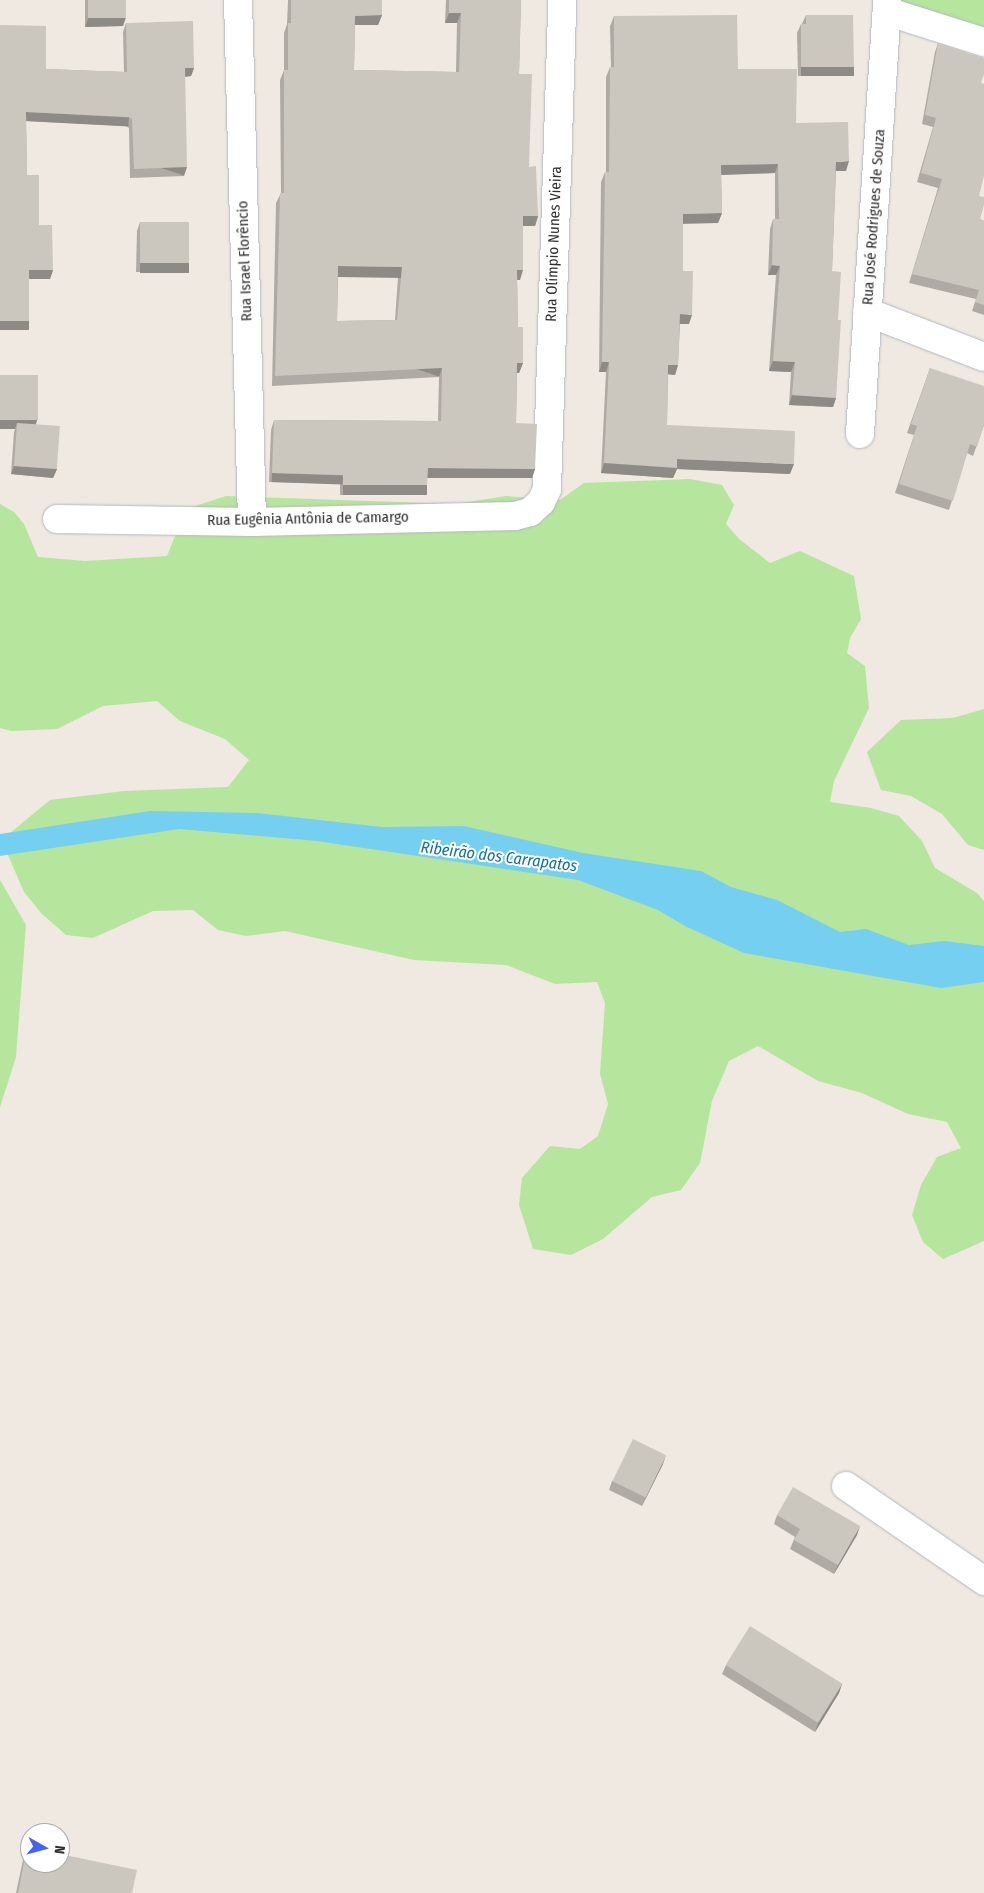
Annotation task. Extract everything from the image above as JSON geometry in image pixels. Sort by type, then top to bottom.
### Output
[{"type":"street","name":"Rua Israel Florêncio","points":[[238,0],[252,522]]},
{"type":"street","name":"Rua Olímpio Nunes Vieira","points":[[546,489],[562,0]]},
{"type":"street","points":[[888,6],[984,42]]},
{"type":"street","name":"Rua José Rodrigues de Souza","points":[[860,434],[888,6]]},
{"type":"street","points":[[867,312],[984,357]]},
{"type":"street","name":"Rua Eugênia Antônia de Camargo","points":[[57,519],[252,522],[515,516],[530,512],[541,502],[546,489]]},
{"type":"street","points":[[846,1486],[984,1581]]},
{"type":"green space","points":[[898,0],[984,0],[984,33],[899,6]]},
{"type":"green space","points":[[690,479],[722,485],[734,505],[726,524],[739,539],[770,563],[800,551],[854,576],[861,619],[850,638],[847,653],[865,666],[869,708],[834,781],[830,802],[871,808],[899,816],[922,841],[935,868],[977,893],[984,901],[984,1241],[943,1259],[923,1242],[912,1215],[921,1185],[937,1157],[961,1148],[947,1122],[908,1114],[862,1093],[818,1081],[758,1046],[729,1061],[712,1101],[700,1163],[681,1190],[652,1197],[603,1239],[571,1255],[533,1249],[519,1205],[522,1178],[550,1146],[580,1149],[598,1136],[608,1104],[600,1074],[605,1003],[597,982],[555,984],[506,965],[414,960],[285,931],[246,936],[218,930],[193,910],[153,911],[93,938],[66,935],[42,914],[24,892],[8,855],[10,833],[50,800],[124,791],[228,787],[249,760],[225,739],[180,721],[157,701],[103,706],[57,729],[11,731],[0,728],[0,504],[14,512],[24,524],[38,557],[85,561],[167,556],[186,509],[226,496],[456,504],[506,496],[560,500],[584,483]]},
{"type":"green space","points":[[984,709],[984,850],[968,845],[942,814],[911,796],[881,790],[867,752],[901,720],[953,718]]},
{"type":"green space","points":[[0,880],[26,925],[16,1057],[0,1107]]},
{"type":"water","name":"Ribeirão dos Carrapatos","points":[[150,811],[257,813],[382,827],[464,826],[583,853],[701,871],[731,887],[777,900],[840,932],[866,929],[909,945],[944,941],[984,946],[984,982],[941,988],[744,953],[685,926],[658,910],[578,880],[317,841],[179,829],[0,856],[0,834]]},
{"type":"building","points":[[88,0],[126,0],[126,18],[88,18]]},
{"type":"building","points":[[291,0],[382,0],[382,15],[355,16],[354,70],[459,72],[461,13],[449,13],[449,0],[521,0],[519,74],[532,74],[529,167],[536,166],[538,216],[523,216],[523,270],[517,270],[518,327],[523,327],[523,363],[517,363],[516,423],[537,424],[535,469],[428,468],[427,485],[343,485],[343,475],[272,473],[274,420],[441,421],[442,368],[275,376],[280,193],[284,193],[284,70],[288,70],[288,23],[291,23]],"holes":[[[338,266],[402,267],[397,320],[337,321]]]},
{"type":"building","points":[[737,15],[738,69],[797,69],[796,123],[848,122],[849,161],[836,162],[832,271],[841,272],[838,320],[841,320],[836,398],[792,395],[795,362],[773,361],[780,266],[772,265],[773,219],[779,219],[778,164],[721,165],[722,213],[683,214],[683,271],[693,271],[692,315],[680,314],[678,365],[668,365],[667,425],[795,431],[794,464],[677,459],[677,468],[604,463],[609,362],[602,362],[605,172],[609,172],[610,67],[614,67],[614,16]]},
{"type":"building","points":[[806,15],[853,15],[854,67],[801,67],[801,24],[806,24]]},
{"type":"building","points":[[193,21],[194,68],[185,68],[187,167],[134,169],[132,119],[129,117],[26,112],[27,175],[39,175],[39,225],[52,225],[53,270],[29,270],[29,321],[0,321],[0,25],[46,26],[46,69],[127,72],[126,23]]},
{"type":"building","points":[[938,43],[984,58],[984,74],[981,83],[984,84],[984,176],[979,196],[984,197],[980,219],[984,221],[984,305],[975,302],[979,290],[912,274],[942,179],[921,173],[936,118],[925,115]]},
{"type":"building","points":[[140,222],[189,222],[189,263],[140,263]]},
{"type":"building","points":[[930,368],[984,386],[984,425],[977,447],[970,444],[953,501],[899,484],[917,426],[911,424]]},
{"type":"building","points":[[0,375],[38,375],[38,420],[0,420]]},
{"type":"building","points":[[17,423],[60,426],[57,469],[14,466]]},
{"type":"building","points":[[633,1439],[666,1455],[646,1497],[612,1481]]},
{"type":"building","points":[[793,1487],[860,1526],[838,1565],[794,1540],[800,1529],[777,1515]]},
{"type":"building","points":[[750,1626],[842,1684],[818,1723],[726,1665]]},
{"type":"building","points":[[70,1856],[137,1870],[132,1893],[18,1893],[22,1873],[70,1873]]}]
